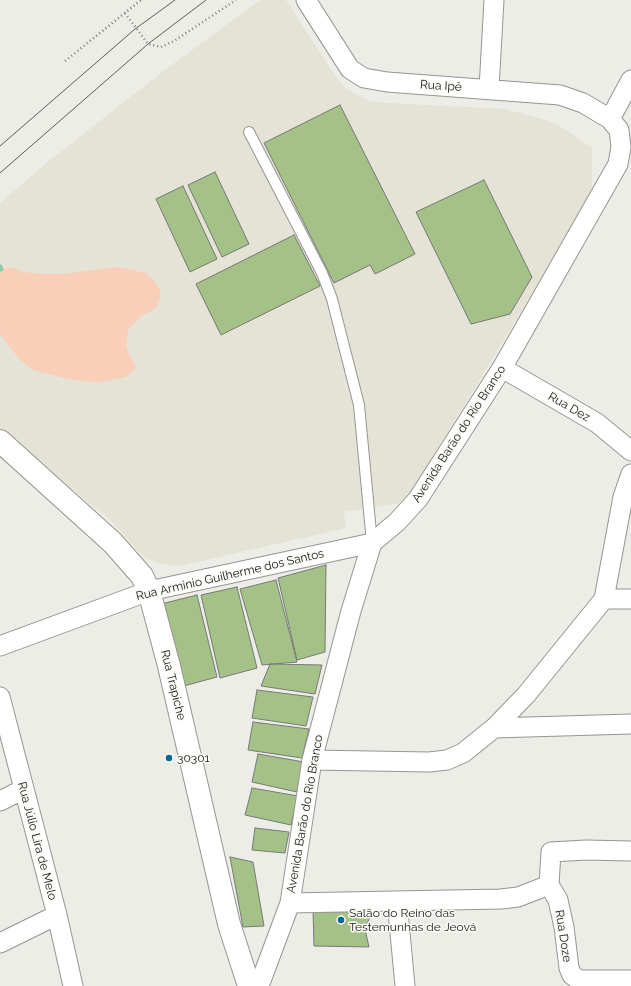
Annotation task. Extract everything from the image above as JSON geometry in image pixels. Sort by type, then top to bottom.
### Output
[{"type":"street","name":"Rua Ipê","points":[[306,0],[350,69],[364,78],[387,82],[560,95],[583,103],[610,119]]},
{"type":"street","points":[[489,90],[494,0]]},
{"type":"street","points":[[610,119],[631,80]]},
{"type":"street","name":"Avenida Barão do Rio Branco","points":[[259,986],[290,903],[312,760],[351,611],[372,543],[397,522],[418,499],[502,368],[618,164],[621,147],[619,130],[610,119]]},
{"type":"street","name":"Rua Dez","points":[[502,368],[597,423],[631,451]]},
{"type":"street","name":"Rua Trapiche","points":[[0,441],[114,543],[142,576],[149,591],[169,666],[229,924],[248,986]]},
{"type":"street","points":[[312,760],[428,762],[447,760],[463,753],[494,728],[526,695],[604,599],[623,497],[631,474]]},
{"type":"street","name":"Rua Arminio Guilherme dos Santos","points":[[0,646],[149,591],[372,543]]},
{"type":"street","points":[[604,599],[631,599]]},
{"type":"street","name":"Rua Júlio Lira de Melo","points":[[0,697],[57,915],[73,986]]},
{"type":"street","points":[[494,728],[631,724]]},
{"type":"street","points":[[0,801],[24,790]]},
{"type":"street","points":[[290,903],[501,899],[518,897],[549,885],[551,852],[586,850],[631,851]]},
{"type":"street","name":"Rua Doze","points":[[549,885],[558,900],[564,927],[569,968],[572,975],[579,980],[631,980]]},
{"type":"street","points":[[397,901],[405,986]]},
{"type":"street","points":[[0,943],[57,915]]},
{"type":"lane","points":[[249,132],[322,273],[332,299],[359,405],[372,543]]},
{"type":"path","points":[[65,61],[141,0]]},
{"type":"path","points":[[125,13],[148,44],[161,47],[174,41],[236,0]]},
{"type":"shaded area","points":[[260,0],[286,0],[334,74],[345,88],[371,101],[505,109],[549,121],[565,129],[592,148],[592,196],[405,502],[344,512],[346,528],[180,566],[163,564],[149,560],[138,551],[111,521],[0,429],[0,203],[50,160],[165,70]]},
{"type":"shaded area","points":[[11,267],[23,272],[43,274],[63,274],[118,267],[146,273],[153,279],[160,289],[160,300],[155,309],[141,316],[128,330],[126,347],[136,368],[126,377],[102,382],[78,381],[35,371],[20,360],[0,334],[0,270]]},
{"type":"building","points":[[340,105],[415,254],[375,274],[370,265],[334,283],[264,143]]},
{"type":"building","points":[[215,172],[249,244],[222,257],[188,185]]},
{"type":"building","points":[[484,180],[532,277],[510,314],[471,324],[416,212]]},
{"type":"building","points":[[183,186],[217,259],[190,272],[156,199]]},
{"type":"building","points":[[294,235],[320,286],[221,335],[196,284]]},
{"type":"building","points":[[326,565],[325,652],[297,660],[278,578]]},
{"type":"building","points":[[276,580],[297,662],[262,665],[240,589]]},
{"type":"building","points":[[237,587],[257,668],[220,678],[201,595]]},
{"type":"building","points":[[197,595],[217,677],[180,687],[161,604]]},
{"type":"building","points":[[270,664],[322,665],[315,694],[261,686]]},
{"type":"building","points":[[257,690],[313,697],[306,726],[252,718]]},
{"type":"building","points":[[253,722],[309,729],[302,758],[248,750]]},
{"type":"building","points":[[258,754],[304,762],[297,792],[252,782]]},
{"type":"building","points":[[252,788],[298,796],[291,825],[245,815]]},
{"type":"building","points":[[255,828],[289,832],[285,853],[252,850]]},
{"type":"building","points":[[230,857],[253,862],[264,926],[243,927]]},
{"type":"building","name":"Salão do Reino das Testemunhas de Jeová","points":[[313,909],[372,912],[365,929],[369,947],[314,946]]},
{"type":"tram line","points":[[0,146],[135,29],[175,0]]},
{"type":"tram line","points":[[0,173],[148,44],[206,0]]},
{"type":"place","name":"30301","points":[[169,758]]},
{"type":"place","name":"Salão do Reino das Testemunhas de Jeová","points":[[341,920]]}]
